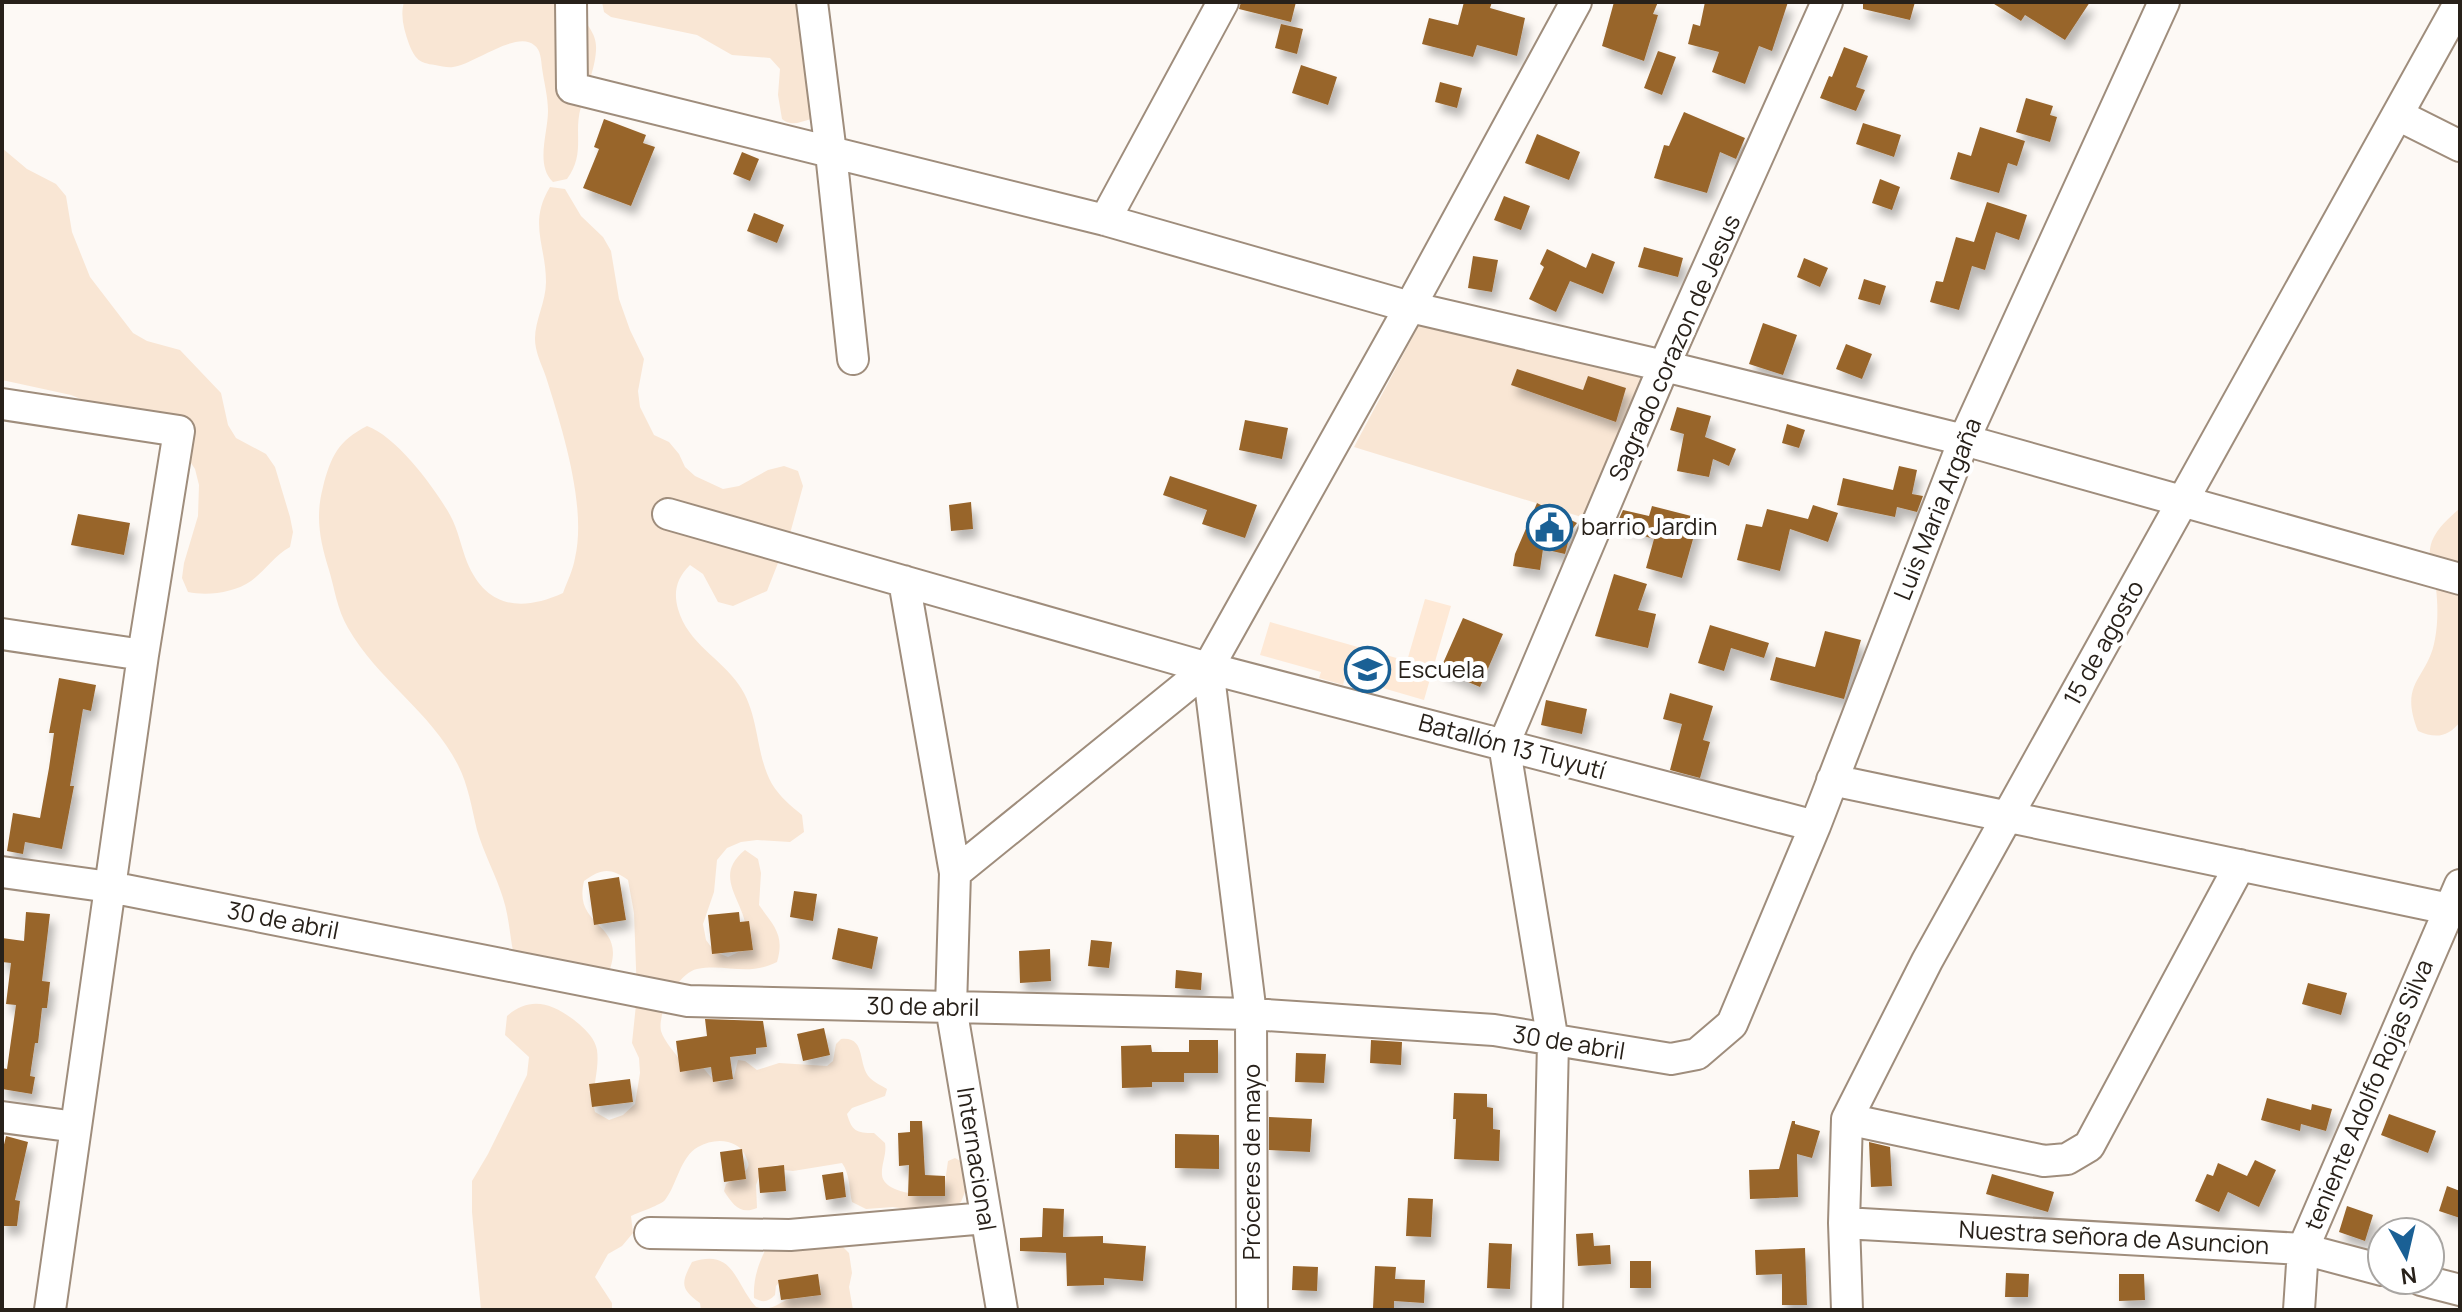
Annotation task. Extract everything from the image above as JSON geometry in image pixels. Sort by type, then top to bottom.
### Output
[{"type":"street","points":[[571,2],[572,88],[1105,220],[1410,307],[1964,440],[2460,579]]},
{"type":"street","points":[[812,2],[853,359]]},
{"type":"street","points":[[1105,220],[1223,2]]},
{"type":"street","points":[[955,873],[1208,668],[1576,2]]},
{"type":"street","name":"Sagrado corazon de Jesus","points":[[1504,744],[1664,366],[1827,2]]},
{"type":"street","name":"Luis Maria Argaña","points":[[1732,1024],[1815,826],[1964,440],[2164,2]]},
{"type":"street","name":"15 de agosto","points":[[1847,1310],[1844,1223],[1847,1119],[1927,961],[2460,2]]},
{"type":"street","points":[[2398,115],[2460,146]]},
{"type":"street","points":[[2,404],[179,431],[143,655],[50,1310]]},
{"type":"street","name":"Batallón 13 Tuyutí","points":[[668,514],[1208,668],[1815,826]]},
{"type":"street","name":"Internacional","points":[[904,581],[955,873],[951,1007],[1002,1310]]},
{"type":"street","points":[[2,634],[143,655]]},
{"type":"street","name":"Próceres de mayo","points":[[1208,668],[1251,1014],[1252,1310]]},
{"type":"street","points":[[1504,744],[1553,1042],[1547,1310]]},
{"type":"street","points":[[1832,780],[2240,865],[2455,897]]},
{"type":"street","points":[[1847,1119],[2044,1161],[2067,1159],[2089,1146],[2240,865]]},
{"type":"street","name":"30 de abril","points":[[2,872],[110,887],[688,1001],[1251,1014],[1494,1030],[1671,1059],[1697,1054],[1732,1024]]},
{"type":"street","name":"teniente Adolfo Rojas Silva","points":[[2299,1310],[2303,1249],[2455,897]]},
{"type":"street","points":[[2,1117],[76,1127]]},
{"type":"street","points":[[650,1233],[790,1235],[986,1218]]},
{"type":"street","name":"Nuestra señora de Asuncion","points":[[1844,1223],[2303,1249],[2366,1266]]},
{"type":"shaded area","points":[[404,2],[575,2],[593,35],[596,53],[579,116],[578,152],[567,179],[553,182],[545,167],[548,106],[541,59],[536,47],[517,42],[453,67],[425,63],[416,57],[407,39]]},
{"type":"shaded area","points":[[602,2],[807,2],[822,93],[811,119],[792,123],[782,119],[778,95],[780,69],[770,58],[732,55],[697,35],[611,17],[604,12]]},
{"type":"shaded area","points":[[2,148],[27,169],[56,184],[66,196],[72,232],[90,277],[133,333],[147,341],[180,350],[221,393],[228,425],[236,438],[266,454],[275,467],[293,532],[290,547],[244,585],[220,592],[188,592],[182,578],[198,516],[199,485],[195,469],[181,448],[125,417],[71,395],[2,380]]},
{"type":"shaded area","points":[[550,187],[565,189],[581,216],[603,237],[611,251],[619,299],[644,359],[638,391],[640,407],[654,435],[669,442],[685,467],[695,476],[723,489],[739,486],[768,470],[784,466],[798,471],[803,486],[791,530],[767,591],[733,606],[718,602],[703,574],[690,565],[677,585],[678,609],[683,621],[697,641],[732,675],[746,697],[772,784],[802,815],[804,832],[790,842],[741,842],[727,848],[717,860],[714,892],[703,924],[706,940],[715,952],[728,957],[743,950],[745,922],[731,885],[730,873],[734,862],[745,850],[758,859],[761,873],[759,905],[779,938],[777,962],[756,969],[708,968],[690,972],[670,995],[662,1014],[661,1031],[682,1063],[703,1067],[720,1082],[734,1077],[738,1060],[757,1070],[779,1063],[827,1066],[833,1061],[836,1044],[841,1039],[855,1042],[866,1072],[887,1089],[885,1096],[852,1108],[847,1114],[856,1130],[874,1133],[885,1143],[883,1180],[897,1190],[923,1192],[945,1182],[948,1161],[955,1158],[962,1162],[967,1187],[961,1202],[946,1211],[893,1207],[866,1209],[852,1202],[842,1163],[793,1171],[784,1170],[778,1165],[762,1168],[756,1185],[757,1208],[746,1210],[734,1204],[724,1191],[726,1184],[749,1165],[743,1151],[732,1143],[712,1142],[698,1147],[687,1157],[665,1200],[631,1216],[633,1233],[622,1246],[608,1254],[595,1277],[612,1303],[612,1310],[481,1310],[472,1181],[527,1075],[529,1057],[505,1035],[507,1016],[516,1009],[535,1004],[553,1007],[570,1017],[588,1032],[596,1046],[595,1112],[609,1120],[623,1115],[635,1104],[640,1073],[639,1058],[632,1043],[637,995],[634,913],[628,880],[606,871],[584,881],[586,910],[608,936],[612,946],[612,960],[606,979],[516,964],[505,906],[480,839],[461,772],[434,729],[374,664],[348,628],[323,549],[319,509],[326,476],[337,450],[367,426],[402,451],[435,491],[453,520],[467,562],[484,589],[506,602],[519,604],[533,603],[563,593],[574,562],[578,515],[571,467],[535,340],[546,282],[540,212]]},
{"type":"shaded area","points":[[1419,325],[1651,380],[1588,519],[1354,447]]},
{"type":"shaded area","points":[[2460,508],[2460,722],[2446,734],[2430,735],[2418,731],[2411,701],[2436,633],[2437,601],[2430,547],[2434,536]]},
{"type":"shaded area","points":[[1425,599],[1451,606],[1424,700],[1345,677],[1343,685],[1319,678],[1321,672],[1260,655],[1270,622],[1407,661]]},
{"type":"shaded area","points":[[791,1239],[828,1249],[835,1245],[849,1253],[853,1310],[701,1310],[700,1303],[684,1285],[692,1262],[706,1259],[725,1263],[756,1307],[768,1308],[794,1297],[818,1295],[821,1293],[820,1284],[815,1276],[781,1280],[770,1299],[763,1301],[754,1298],[757,1270],[768,1244]]},
{"type":"building","points":[[1241,2],[1296,2],[1291,22],[1239,9]]},
{"type":"building","points":[[1464,2],[1492,2],[1490,8],[1525,18],[1517,56],[1477,45],[1473,57],[1422,44],[1429,18],[1458,25]]},
{"type":"building","points":[[1614,2],[1658,2],[1653,14],[1658,15],[1644,61],[1602,46]]},
{"type":"building","points":[[1705,2],[1788,2],[1772,51],[1759,46],[1745,84],[1712,72],[1719,52],[1688,44],[1693,24],[1700,26]]},
{"type":"building","points":[[1863,2],[1915,2],[1910,20],[1863,9]]},
{"type":"building","points":[[1991,2],[2090,2],[2065,40],[2025,15],[2021,21]]},
{"type":"building","points":[[1281,24],[1303,29],[1297,54],[1275,48]]},
{"type":"building","points":[[1844,47],[1868,56],[1856,87],[1865,90],[1856,111],[1820,98]]},
{"type":"building","points":[[1658,51],[1676,57],[1662,95],[1644,88]]},
{"type":"building","points":[[1301,65],[1337,77],[1328,105],[1292,93]]},
{"type":"building","points":[[1440,82],[1462,88],[1457,108],[1435,102]]},
{"type":"building","points":[[2026,98],[2053,106],[2050,115],[2057,117],[2050,142],[2016,132]]},
{"type":"building","points":[[1684,112],[1745,138],[1736,159],[1720,152],[1707,193],[1654,178],[1664,145],[1669,146]]},
{"type":"building","points":[[604,119],[646,135],[643,143],[655,147],[631,206],[583,188],[599,149],[594,147]]},
{"type":"building","points":[[1863,123],[1901,135],[1894,157],[1856,144]]},
{"type":"building","points":[[1980,127],[2025,141],[2017,166],[2008,163],[1999,193],[1950,179],[1958,152],[1971,156]]},
{"type":"building","points":[[1537,134],[1580,152],[1569,180],[1525,163]]},
{"type":"building","points":[[742,152],[759,159],[750,181],[733,174]]},
{"type":"building","points":[[1880,179],[1900,187],[1892,210],[1872,203]]},
{"type":"building","points":[[1504,196],[1530,206],[1521,230],[1494,220]]},
{"type":"building","points":[[1987,202],[2027,215],[2019,240],[1996,232],[1985,270],[1972,266],[1959,310],[1930,302],[1936,281],[1943,282],[1956,237],[1974,242]]},
{"type":"building","points":[[754,213],[784,225],[777,243],[747,231]]},
{"type":"building","points":[[1644,247],[1683,258],[1678,277],[1638,267]]},
{"type":"building","points":[[1547,249],[1586,268],[1592,253],[1615,262],[1603,294],[1570,281],[1556,312],[1529,299],[1544,267],[1540,264]]},
{"type":"building","points":[[1473,256],[1498,260],[1492,292],[1468,288]]},
{"type":"building","points":[[1804,258],[1828,268],[1820,287],[1797,277]]},
{"type":"building","points":[[1864,279],[1886,286],[1880,305],[1858,299]]},
{"type":"building","points":[[1763,323],[1797,335],[1783,375],[1749,364]]},
{"type":"building","points":[[1846,344],[1872,354],[1862,379],[1836,369]]},
{"type":"building","points":[[1517,369],[1583,390],[1588,376],[1626,388],[1616,422],[1511,385]]},
{"type":"building","points":[[1677,407],[1711,416],[1705,437],[1736,449],[1729,466],[1713,459],[1709,477],[1677,471],[1684,434],[1670,430]]},
{"type":"building","points":[[1245,420],[1288,428],[1282,459],[1239,450]]},
{"type":"building","points":[[1787,424],[1805,430],[1799,448],[1782,443]]},
{"type":"building","points":[[1899,466],[1917,470],[1912,494],[1923,496],[1917,512],[1897,507],[1895,517],[1837,505],[1843,478],[1893,490]]},
{"type":"building","points":[[1170,476],[1257,505],[1245,538],[1202,524],[1207,510],[1163,495]]},
{"type":"building","points":[[971,502],[973,529],[951,531],[949,505]]},
{"type":"building","name":"barrio Jardin","points":[[1537,503],[1577,523],[1571,531],[1565,554],[1543,549],[1540,570],[1513,566],[1515,554]]},
{"type":"building","points":[[1813,505],[1838,513],[1828,542],[1790,529],[1780,571],[1737,560],[1746,524],[1762,527],[1767,509],[1808,519]]},
{"type":"building","points":[[1652,506],[1699,518],[1682,578],[1646,568],[1654,539],[1644,536],[1645,531],[1617,523],[1623,510],[1649,516]]},
{"type":"building","points":[[78,514],[130,523],[124,555],[71,545]]},
{"type":"building","points":[[1614,574],[1647,584],[1638,610],[1656,614],[1648,648],[1595,636]]},
{"type":"building","points":[[1463,618],[1503,634],[1480,687],[1440,670]]},
{"type":"building","points":[[1710,625],[1769,643],[1764,658],[1731,648],[1724,671],[1698,663]]},
{"type":"building","points":[[1825,631],[1861,640],[1844,699],[1770,680],[1776,657],[1815,667]]},
{"type":"building","points":[[59,678],[96,685],[91,711],[83,709],[70,786],[74,786],[62,849],[25,842],[23,854],[7,851],[13,813],[40,818],[54,733],[49,733]]},
{"type":"building","points":[[1670,693],[1713,706],[1703,740],[1710,742],[1700,778],[1670,770],[1682,724],[1663,719]]},
{"type":"building","points":[[1546,700],[1587,709],[1582,734],[1541,725]]},
{"type":"building","points":[[619,877],[626,920],[594,925],[588,882]]},
{"type":"building","points":[[794,891],[817,894],[813,921],[790,917]]},
{"type":"building","points":[[26,912],[50,914],[42,981],[50,982],[47,1008],[42,1008],[38,1043],[35,1043],[30,1076],[35,1077],[32,1094],[2,1089],[2,1068],[7,1069],[16,1005],[6,1004],[11,963],[2,962],[2,938],[24,941]]},
{"type":"building","points":[[739,912],[740,922],[749,921],[753,950],[712,954],[708,915]]},
{"type":"building","points":[[838,928],[878,937],[872,969],[832,959]]},
{"type":"building","points":[[1091,940],[1112,942],[1109,968],[1088,966]]},
{"type":"building","points":[[1050,949],[1051,981],[1020,983],[1019,951]]},
{"type":"building","points":[[1176,970],[1202,973],[1201,990],[1175,988]]},
{"type":"building","points":[[2308,983],[2347,993],[2341,1015],[2302,1004]]},
{"type":"building","points":[[705,1019],[763,1021],[767,1047],[756,1048],[756,1054],[730,1057],[733,1079],[713,1082],[711,1067],[680,1072],[676,1041],[707,1036]]},
{"type":"building","points":[[824,1028],[830,1055],[803,1061],[797,1034]]},
{"type":"building","points":[[1189,1040],[1218,1040],[1218,1073],[1184,1073],[1184,1082],[1152,1082],[1152,1087],[1122,1088],[1121,1046],[1151,1045],[1152,1052],[1189,1052]]},
{"type":"building","points":[[1371,1040],[1402,1042],[1401,1065],[1370,1063]]},
{"type":"building","points":[[1296,1053],[1326,1054],[1324,1083],[1295,1082]]},
{"type":"building","points":[[630,1079],[633,1102],[592,1107],[589,1084]]},
{"type":"building","points":[[1454,1093],[1487,1094],[1487,1107],[1493,1108],[1493,1129],[1500,1130],[1499,1161],[1454,1159]]},
{"type":"building","points":[[2267,1098],[2311,1110],[2312,1104],[2332,1109],[2326,1131],[2301,1124],[2300,1131],[2261,1120]]},
{"type":"building","points":[[2389,1114],[2436,1131],[2428,1153],[2381,1135]]},
{"type":"building","points":[[1269,1117],[1312,1119],[1310,1152],[1269,1150]]},
{"type":"building","points":[[910,1121],[922,1121],[925,1175],[945,1176],[945,1196],[908,1196],[909,1165],[899,1166],[898,1133],[910,1132]]},
{"type":"building","points":[[1792,1121],[1820,1131],[1812,1158],[1797,1154],[1798,1197],[1750,1199],[1749,1170],[1779,1169]]},
{"type":"building","points":[[1175,1134],[1219,1135],[1219,1169],[1175,1168]]},
{"type":"building","points":[[6,1136],[28,1142],[15,1200],[20,1201],[17,1226],[2,1226],[2,1153]]},
{"type":"building","points":[[1869,1142],[1890,1147],[1892,1186],[1871,1187]]},
{"type":"building","points":[[742,1149],[746,1179],[724,1182],[720,1152]]},
{"type":"building","points":[[2255,1160],[2276,1170],[2259,1207],[2228,1192],[2219,1212],[2195,1201],[2207,1174],[2213,1176],[2218,1163],[2247,1176]]},
{"type":"building","points":[[784,1165],[786,1191],[760,1193],[758,1168]]},
{"type":"building","points":[[843,1172],[846,1197],[826,1200],[822,1175]]},
{"type":"building","points":[[1992,1174],[2054,1192],[2048,1212],[1986,1194]]},
{"type":"building","points":[[2447,1186],[2460,1191],[2460,1218],[2439,1211]]},
{"type":"building","points":[[1408,1198],[1433,1199],[1431,1237],[1406,1236]]},
{"type":"building","points":[[2347,1206],[2373,1215],[2366,1216],[2365,1241],[2339,1232]]},
{"type":"building","points":[[1043,1208],[1064,1209],[1063,1237],[1103,1236],[1103,1243],[1146,1246],[1143,1281],[1104,1278],[1104,1285],[1067,1286],[1066,1253],[1020,1251],[1020,1238],[1042,1237]]},
{"type":"building","points":[[1593,1233],[1594,1246],[1610,1245],[1611,1264],[1578,1266],[1576,1234]]},
{"type":"building","points":[[1489,1243],[1512,1244],[1510,1289],[1487,1288]]},
{"type":"building","points":[[1805,1248],[1807,1305],[1782,1305],[1782,1274],[1756,1275],[1755,1250]]},
{"type":"building","points":[[1630,1261],[1651,1261],[1651,1288],[1630,1288]]},
{"type":"building","points":[[1293,1266],[1318,1267],[1317,1291],[1292,1290]]},
{"type":"building","points":[[1375,1266],[1396,1267],[1395,1279],[1425,1280],[1424,1303],[1394,1301],[1394,1309],[1373,1308]]},
{"type":"building","points":[[2006,1273],[2029,1274],[2028,1297],[2005,1297]]},
{"type":"building","points":[[818,1274],[821,1295],[781,1300],[778,1280]]},
{"type":"building","points":[[2119,1274],[2144,1274],[2145,1300],[2119,1301]]},
{"type":"place","name":"barrio Jardin","points":[[1550,527]]},
{"type":"place","name":"Escuela","points":[[1367,670]]}]
